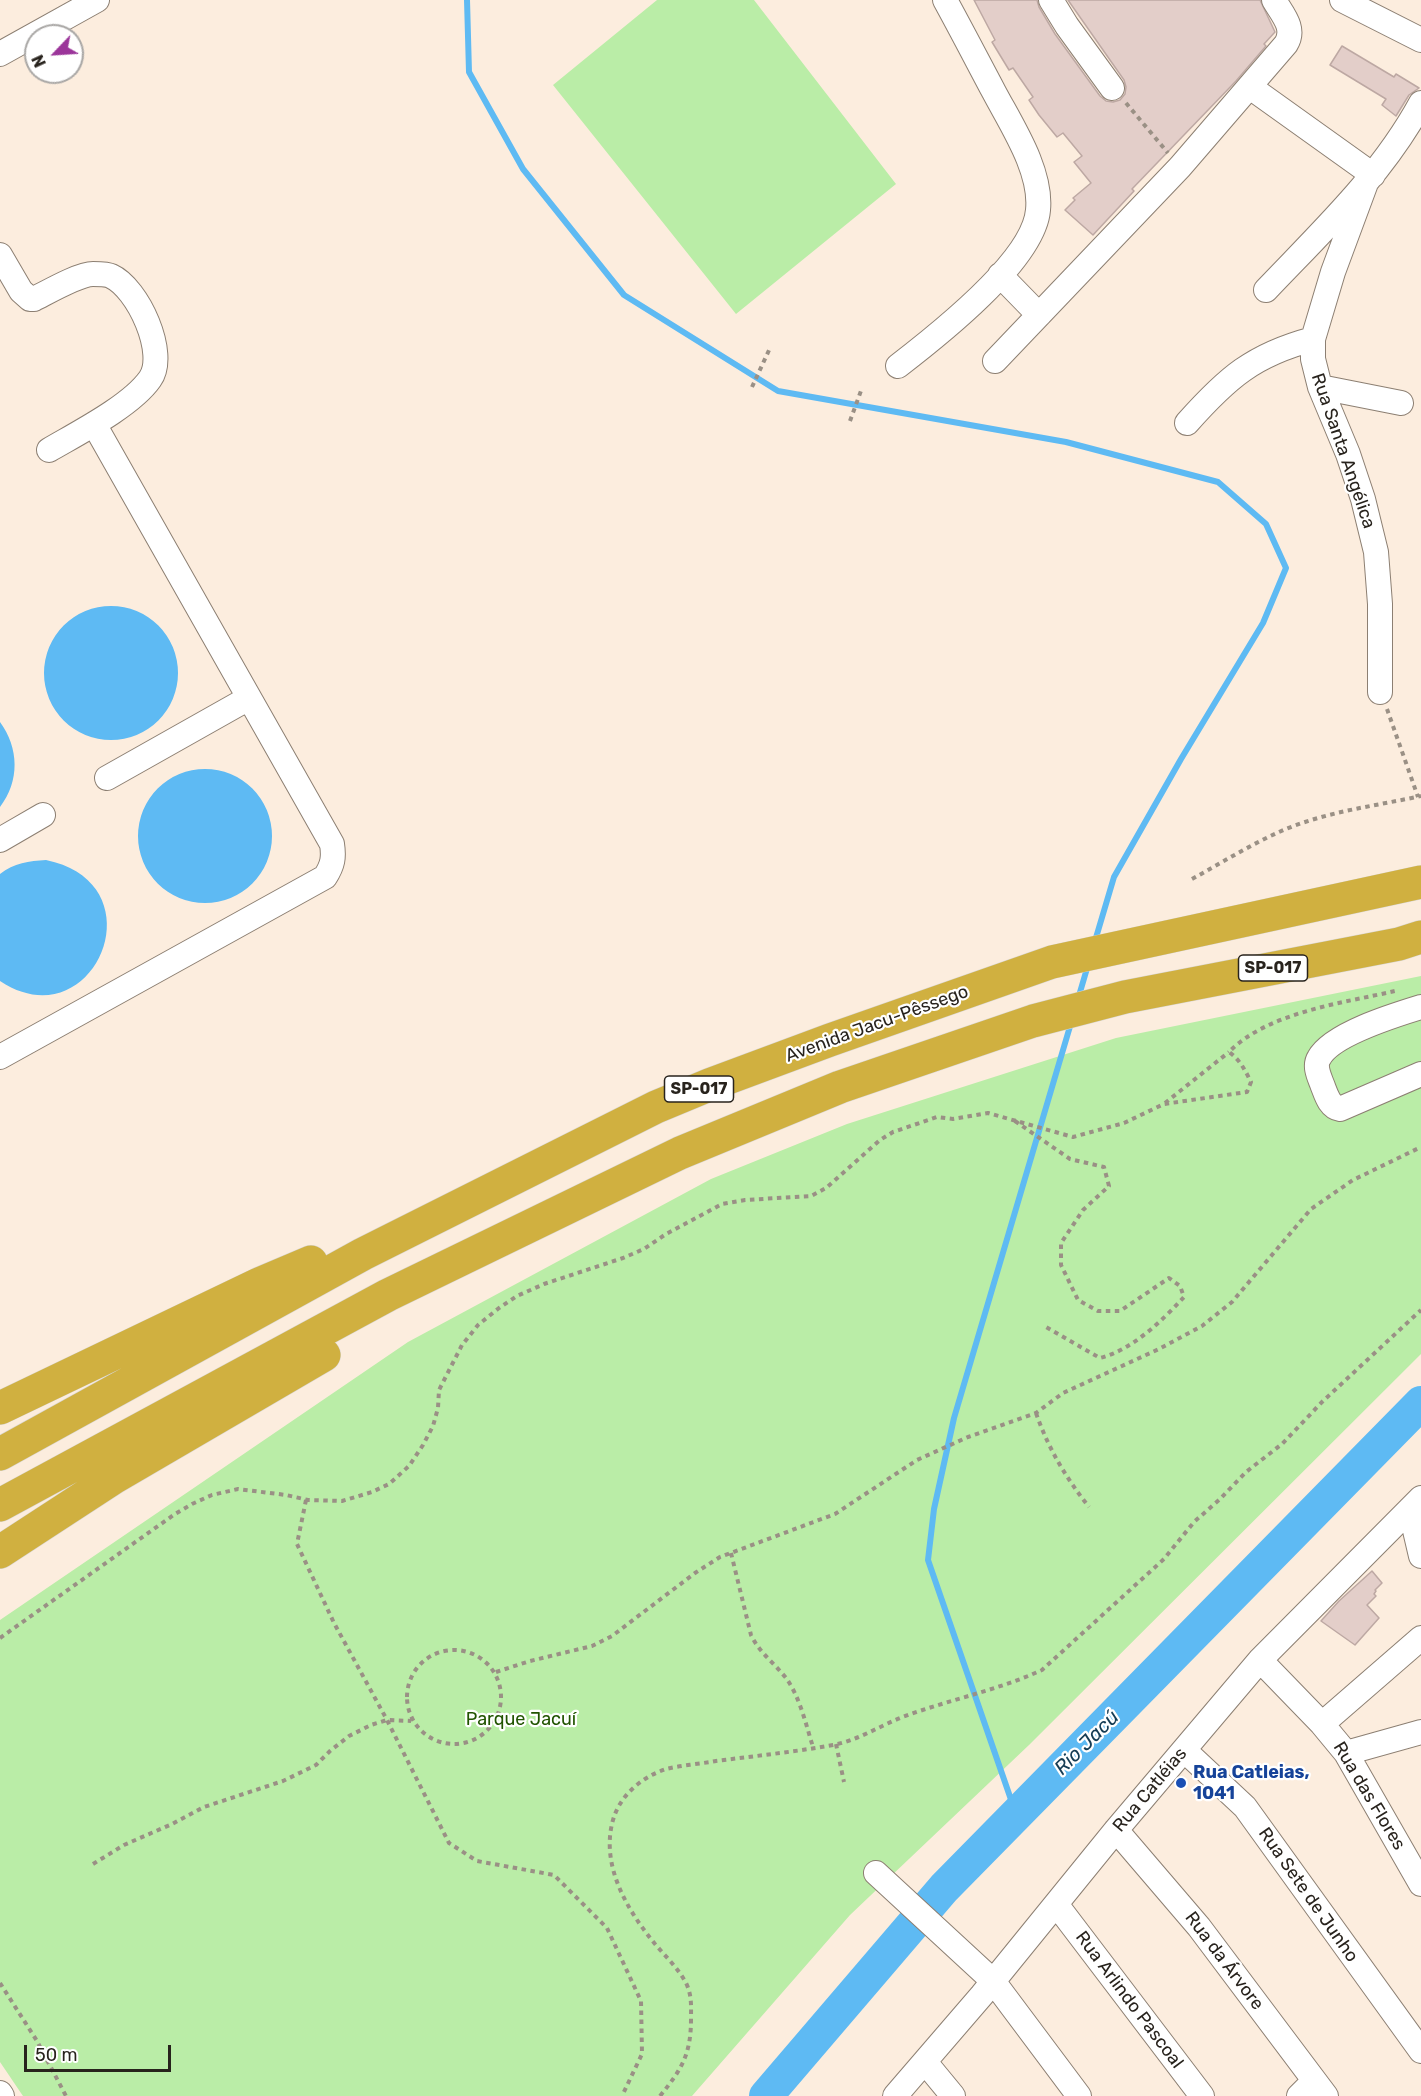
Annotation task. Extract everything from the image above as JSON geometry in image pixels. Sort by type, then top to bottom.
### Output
[{"type":"highway","name":"Avenida Jacu-Pêssego","points":[[0,1454],[363,1254],[656,1107],[710,1084],[1052,962],[1416,882]]},
{"type":"highway","name":"SP-017","points":[[388,1295],[680,1153],[840,1087],[1033,1021],[1125,997],[1414,940]]},
{"type":"highway","points":[[0,1408],[259,1284],[323,1257],[363,1254]]},
{"type":"highway","points":[[0,1505],[388,1295]]},
{"type":"highway","points":[[0,1552],[115,1477],[354,1338],[388,1295]]},
{"type":"street","points":[[0,54],[64,8],[97,0]]},
{"type":"street","points":[[898,366],[937,336],[1000,275],[1032,234],[1038,212],[1038,191],[1026,152],[945,0]]},
{"type":"street","points":[[1051,0],[1112,88]]},
{"type":"street","points":[[995,361],[1180,167],[1290,38],[1291,29],[1274,0]]},
{"type":"street","points":[[1342,0],[1421,40]]},
{"type":"street","points":[[1250,87],[1370,179]]},
{"type":"street","points":[[1266,290],[1370,179],[1391,153],[1421,102]]},
{"type":"street","name":"Rua Santa Angélica","points":[[1370,179],[1333,272],[1313,339],[1313,359],[1320,387],[1348,454],[1363,499],[1376,552],[1380,604],[1380,692]]},
{"type":"street","points":[[0,255],[21,291],[30,299],[92,274],[110,276],[123,285],[137,302],[148,325],[154,347],[155,363],[151,378],[134,396],[94,424],[49,450]]},
{"type":"street","points":[[1000,275],[1039,315]]},
{"type":"street","points":[[1187,423],[1212,396],[1246,366],[1286,346],[1313,339]]},
{"type":"street","points":[[1320,387],[1401,403]]},
{"type":"street","points":[[0,1057],[325,877],[331,868],[333,856],[332,844],[94,424]]},
{"type":"street","points":[[107,778],[249,698]]},
{"type":"street","points":[[0,840],[43,815]]},
{"type":"street","points":[[1421,1007],[1350,1034],[1325,1051],[1318,1059],[1316,1066],[1328,1100],[1334,1107],[1340,1109],[1421,1074]]},
{"type":"street","points":[[1416,1507],[1421,1556]]},
{"type":"street","name":"Rua Catléias","points":[[895,2096],[1260,1660],[1416,1507]]},
{"type":"street","points":[[1322,1724],[1421,1638]]},
{"type":"street","name":"Rua das Flores","points":[[1260,1660],[1322,1724],[1346,1753],[1421,1884]]},
{"type":"street","points":[[1346,1753],[1421,1732]]},
{"type":"street","name":"Rua Sete de Junho","points":[[1184,1750],[1245,1807],[1421,2052]]},
{"type":"street","name":"Rua da Árvore","points":[[1116,1830],[1199,1927],[1313,2091]]},
{"type":"street","points":[[878,1875],[993,1981],[1079,2096]]},
{"type":"street","name":"Rua Arlindo Pascoal","points":[[1056,1904],[1202,2096]]},
{"type":"street","points":[[925,2062],[953,2096]]},
{"type":"path","points":[[1112,88],[1180,167]]},
{"type":"path","points":[[752,387],[770,348]]},
{"type":"path","points":[[850,421],[862,388]]},
{"type":"path","points":[[1192,879],[1287,829],[1358,807],[1419,796],[1380,692]]},
{"type":"path","points":[[0,1638],[192,1504],[238,1489],[306,1500],[342,1501],[389,1484],[409,1466],[433,1426],[438,1408],[439,1390],[462,1345],[478,1325],[517,1296],[644,1249],[666,1234],[722,1204],[745,1200],[811,1196],[826,1188],[880,1140],[893,1132],[937,1117],[953,1119],[988,1113],[1073,1137],[1124,1123],[1164,1104],[1239,1042],[1263,1028],[1299,1014],[1404,989]]},
{"type":"path","points":[[1164,1104],[1247,1092],[1251,1082],[1236,1057],[1229,1052]]},
{"type":"path","points":[[1012,1119],[1070,1159],[1104,1167],[1109,1186],[1083,1209],[1061,1243],[1061,1265],[1078,1300],[1098,1311],[1120,1311],[1169,1278],[1180,1286],[1184,1297],[1138,1339],[1112,1355],[1100,1358],[1046,1327]]},
{"type":"path","points":[[496,1672],[592,1646],[612,1636],[695,1573],[731,1552],[802,1528],[835,1514],[917,1460],[968,1437],[1036,1413],[1064,1394],[1202,1326],[1232,1302],[1311,1209],[1353,1180],[1421,1147]]},
{"type":"path","points":[[660,2096],[678,2073],[687,2055],[691,2034],[692,2001],[687,1985],[676,1967],[647,1934],[619,1888],[612,1865],[610,1844],[613,1820],[623,1799],[633,1786],[667,1769],[836,1744],[901,1718],[1020,1680],[1042,1670],[1164,1559],[1194,1522],[1246,1472],[1282,1444],[1323,1401],[1421,1310]]},
{"type":"path","points":[[1036,1413],[1056,1460],[1089,1507]]},
{"type":"path","points":[[306,1500],[297,1544],[334,1623],[387,1720],[449,1843],[477,1861],[554,1875],[607,1928],[641,2001],[642,2054],[622,2096]]},
{"type":"path","points":[[731,1552],[751,1635],[756,1646],[786,1678],[813,1748]]},
{"type":"path","points":[[444,1649],[474,1652],[496,1672],[502,1702],[490,1730],[464,1745],[434,1741],[411,1721],[405,1691],[417,1664],[444,1649]]},
{"type":"path","points":[[93,1864],[124,1845],[204,1807],[283,1781],[316,1765],[349,1736],[371,1725],[387,1720],[411,1721]]},
{"type":"path","points":[[836,1744],[844,1782]]},
{"type":"path","points":[[0,1983],[37,2041],[66,2096]]},
{"type":"green space","points":[[657,0],[754,0],[896,184],[736,314],[553,85]]},
{"type":"green space","name":"Parque Jacuí","points":[[1421,976],[1421,1354],[1029,1745],[850,1915],[692,2096],[23,2096],[0,2062],[0,1620],[408,1342],[711,1179],[847,1124],[1116,1038]]},
{"type":"water","points":[[111,606],[137,611],[158,626],[173,647],[178,673],[173,699],[158,720],[137,735],[111,740],[85,735],[64,720],[49,699],[44,673],[49,647],[64,626],[85,611]]},
{"type":"water","points":[[0,722],[11,743],[15,764],[11,786],[0,807]]},
{"type":"water","points":[[205,769],[231,774],[252,789],[267,810],[272,836],[267,862],[252,883],[231,898],[205,903],[179,898],[158,883],[143,862],[138,836],[143,810],[158,789],[179,774]]},
{"type":"water","points":[[46,860],[81,875],[101,898],[107,925],[101,953],[86,976],[63,992],[33,995],[0,981],[0,874],[22,863]]},
{"type":"building","points":[[974,0],[1037,0],[1055,34],[1100,96],[1106,101],[1113,102],[1120,100],[1125,94],[1124,80],[1068,0],[1260,0],[1275,32],[1236,81],[1132,189],[1134,191],[1093,235],[1065,210],[1075,200],[1073,198],[1091,183],[1074,162],[1082,156],[1063,133],[1057,137],[1039,115],[1029,100],[1033,97],[1013,68],[1009,70],[992,42],[995,40]]},
{"type":"building","points":[[1342,46],[1394,77],[1396,74],[1419,88],[1409,95],[1396,116],[1382,105],[1386,99],[1330,65]]},
{"type":"building","points":[[1372,1571],[1382,1583],[1375,1590],[1376,1596],[1367,1605],[1379,1618],[1355,1645],[1321,1621]]},
{"type":"waterway","points":[[467,0],[469,72],[523,169],[624,295],[778,391],[1066,442],[1218,482],[1266,524],[1286,568],[1263,623],[1181,759],[1114,877],[1095,941]]},
{"type":"waterway","points":[[1078,999],[1088,965]]},
{"type":"waterway","points":[[1016,1814],[928,1560],[934,1509],[954,1418],[1071,1023]]},
{"type":"waterway","name":"Rio Jacú","points":[[766,2096],[944,1888],[1421,1403]]},
{"type":"place","name":"Rua Catleias, 1041","points":[[1181,1783]]}]
